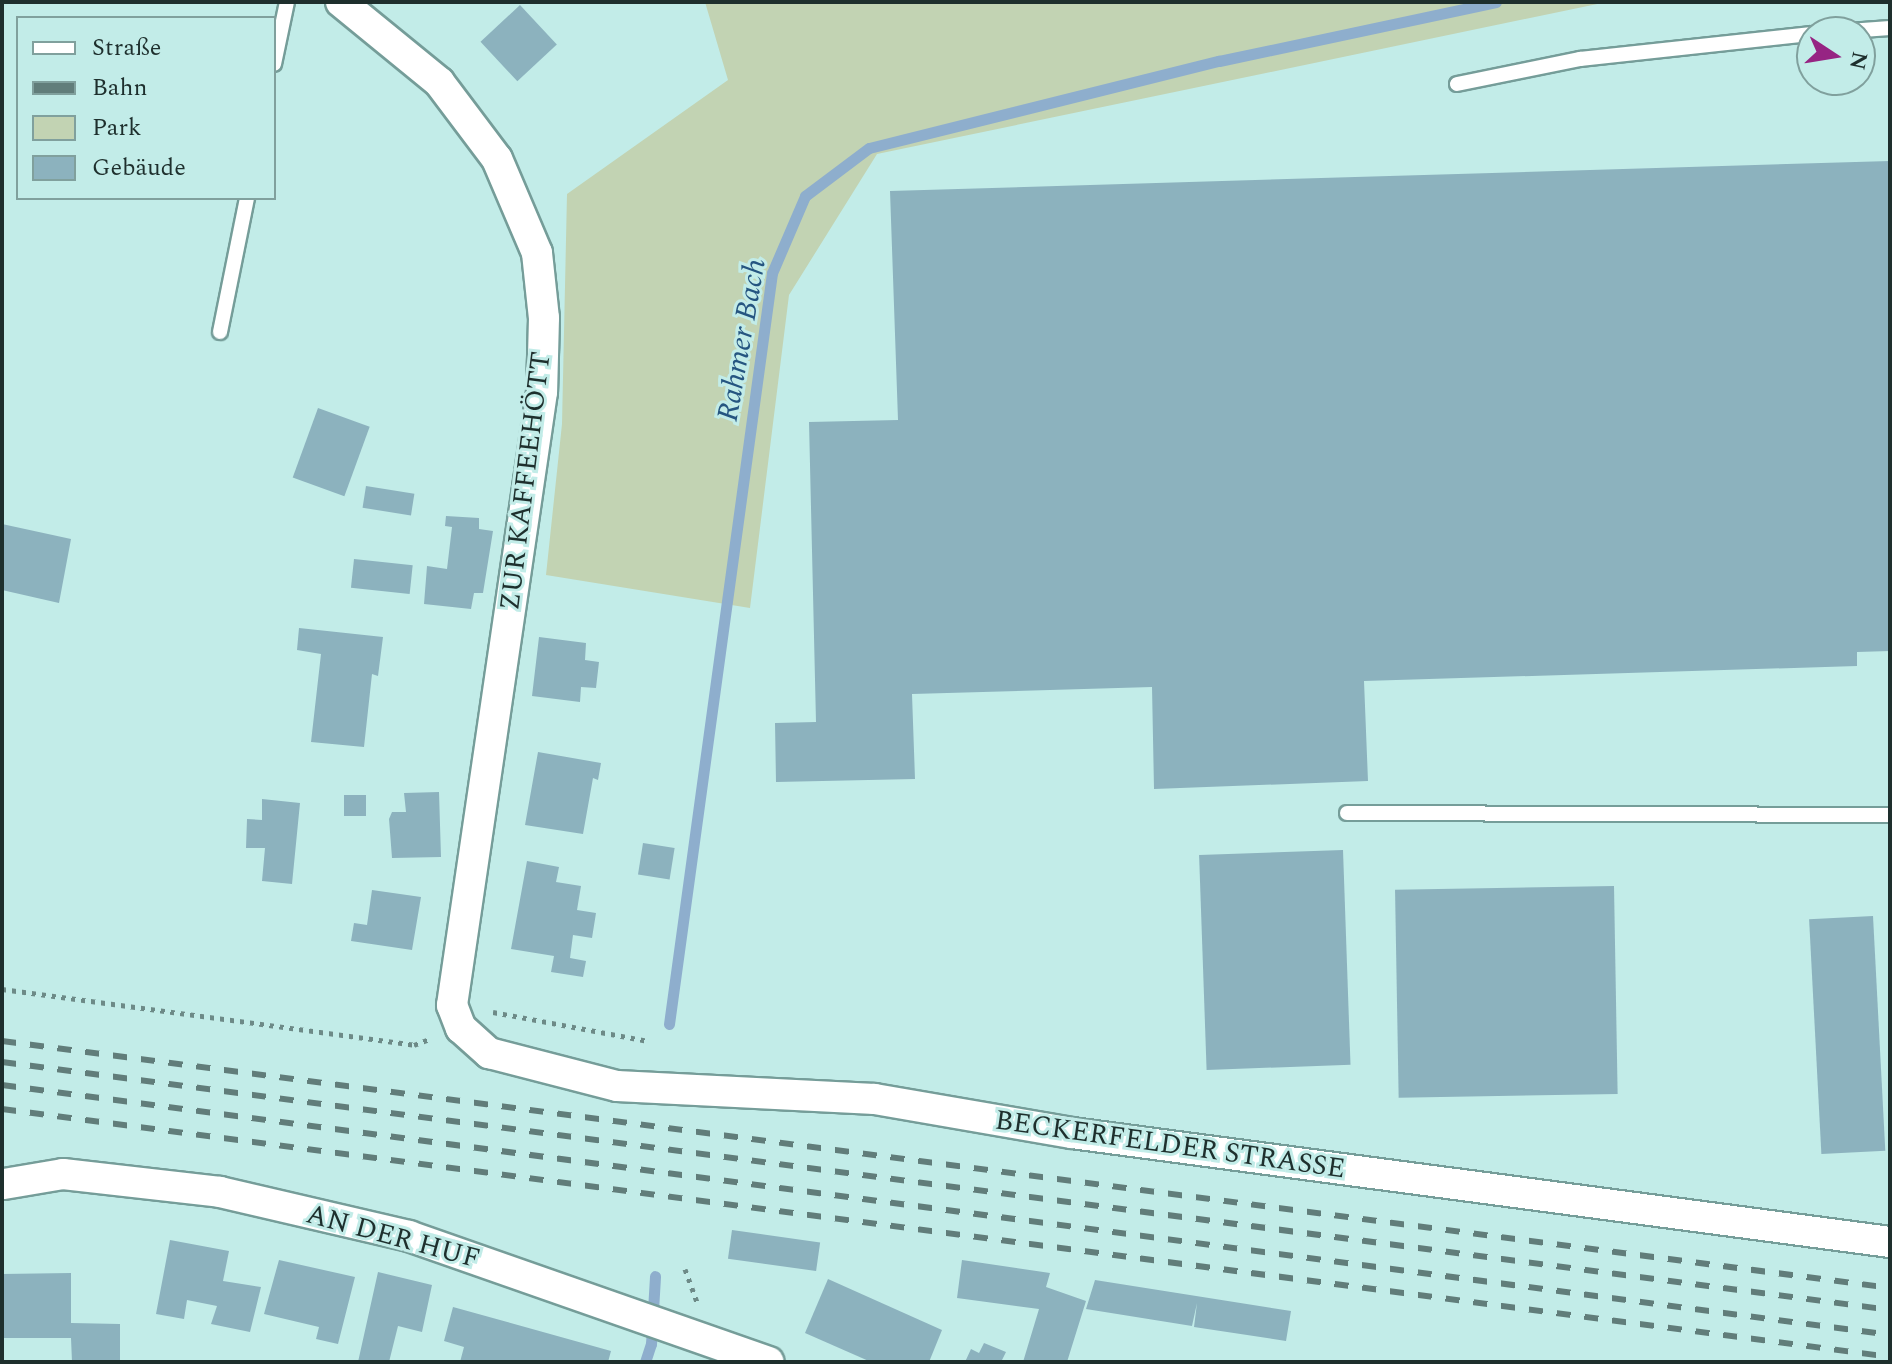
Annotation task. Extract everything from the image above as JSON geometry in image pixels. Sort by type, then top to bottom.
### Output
[{"type":"street","name":"ZUR KAFFEEHÖTT","points":[[341,2],[439,82],[497,159],[537,253],[544,318],[542,392],[457,1016]]},
{"type":"street","name":"BECKERFELDER STRASSE","points":[[457,1016],[489,1053],[617,1086],[875,1099],[1072,1133],[1890,1242]]},
{"type":"street","name":"AN DER HUF","points":[[4,1184],[63,1174],[220,1192],[409,1236],[676,1326],[706,1350],[769,1362]]},
{"type":"lane","points":[[276,54],[287,2]]},
{"type":"lane","points":[[1457,84],[1580,59],[1796,36]]},
{"type":"lane","points":[[220,332],[247,200]]},
{"type":"lane","points":[[1347,813],[1890,815]]},
{"type":"path","points":[[2,989],[414,1045],[457,1016],[648,1041]]},
{"type":"green space","points":[[705,2],[1607,2],[877,154],[789,295],[750,608],[546,575],[562,424],[567,194],[728,80]]},
{"type":"building","points":[[520,5],[557,44],[517,81],[481,42]]},
{"type":"building","points":[[1890,161],[1890,651],[1857,652],[1857,666],[1364,681],[1368,781],[1154,789],[1152,687],[912,694],[915,779],[776,782],[775,723],[816,722],[809,422],[898,420],[890,191]]},
{"type":"building","points":[[318,408],[370,427],[344,496],[293,478]]},
{"type":"building","points":[[366,486],[414,494],[411,515],[363,508]]},
{"type":"building","points":[[446,516],[479,518],[479,529],[493,531],[483,593],[474,593],[471,609],[424,604],[427,566],[447,569],[452,527],[445,526]]},
{"type":"building","points":[[2,524],[71,539],[59,603],[2,590]]},
{"type":"building","points":[[354,559],[413,565],[410,594],[351,588]]},
{"type":"building","points":[[299,628],[383,637],[378,676],[372,674],[364,747],[311,742],[321,654],[297,650]]},
{"type":"building","points":[[539,637],[586,643],[585,660],[599,662],[596,688],[581,687],[580,702],[532,696]]},
{"type":"building","points":[[538,752],[601,763],[598,780],[593,778],[583,834],[525,825]]},
{"type":"building","points":[[439,792],[441,857],[392,858],[389,819],[392,812],[406,812],[404,793]]},
{"type":"building","points":[[344,795],[366,795],[366,816],[344,816]]},
{"type":"building","points":[[262,799],[300,803],[292,884],[262,881],[265,848],[246,848],[247,819],[262,820]]},
{"type":"building","points":[[643,843],[675,848],[670,880],[638,875]]},
{"type":"building","points":[[1343,850],[1351,1065],[1207,1070],[1199,855]]},
{"type":"building","points":[[527,861],[559,867],[556,882],[581,886],[577,910],[596,913],[592,938],[573,935],[570,958],[586,961],[583,977],[551,972],[554,956],[511,949]]},
{"type":"building","points":[[1614,886],[1618,1094],[1399,1098],[1395,890]]},
{"type":"building","points":[[372,890],[421,897],[412,950],[351,941],[354,923],[367,925]]},
{"type":"building","points":[[1873,916],[1885,1151],[1821,1154],[1809,919]]},
{"type":"building","points":[[732,1230],[820,1242],[816,1271],[728,1259]]},
{"type":"building","points":[[170,1240],[229,1251],[223,1281],[261,1287],[250,1332],[211,1324],[217,1306],[187,1300],[184,1319],[156,1314]]},
{"type":"building","points":[[279,1260],[355,1277],[338,1344],[316,1339],[319,1327],[264,1314]]},
{"type":"building","points":[[962,1260],[1050,1273],[1046,1287],[1086,1301],[1067,1362],[1023,1362],[1039,1309],[957,1298]]},
{"type":"building","points":[[378,1272],[432,1285],[422,1332],[398,1326],[389,1362],[358,1362]]},
{"type":"building","points":[[71,1273],[71,1323],[120,1324],[120,1362],[72,1362],[71,1338],[2,1338],[2,1274]]},
{"type":"building","points":[[828,1279],[942,1330],[929,1362],[871,1362],[805,1333]]},
{"type":"building","points":[[1095,1280],[1291,1311],[1286,1341],[1194,1327],[1197,1303],[1192,1326],[1086,1309]]},
{"type":"building","points":[[453,1307],[611,1351],[608,1362],[460,1362],[464,1347],[444,1341]]},
{"type":"building","points":[[984,1343],[1006,1352],[1001,1362],[965,1362],[971,1349],[979,1353]]},
{"type":"waterway","name":"Rahmer Bach","points":[[669,1024],[772,273],[805,196],[869,148],[1219,61],[1496,2]]},
{"type":"waterway","name":"Rahmer Bach","points":[[645,1362],[651,1344],[655,1276]]},
{"type":"railway","points":[[2,1041],[1890,1288]]},
{"type":"railway","points":[[2,1062],[1890,1310]]},
{"type":"railway","points":[[2,1085],[1890,1335]]},
{"type":"railway","points":[[2,1109],[1890,1357]]}]
